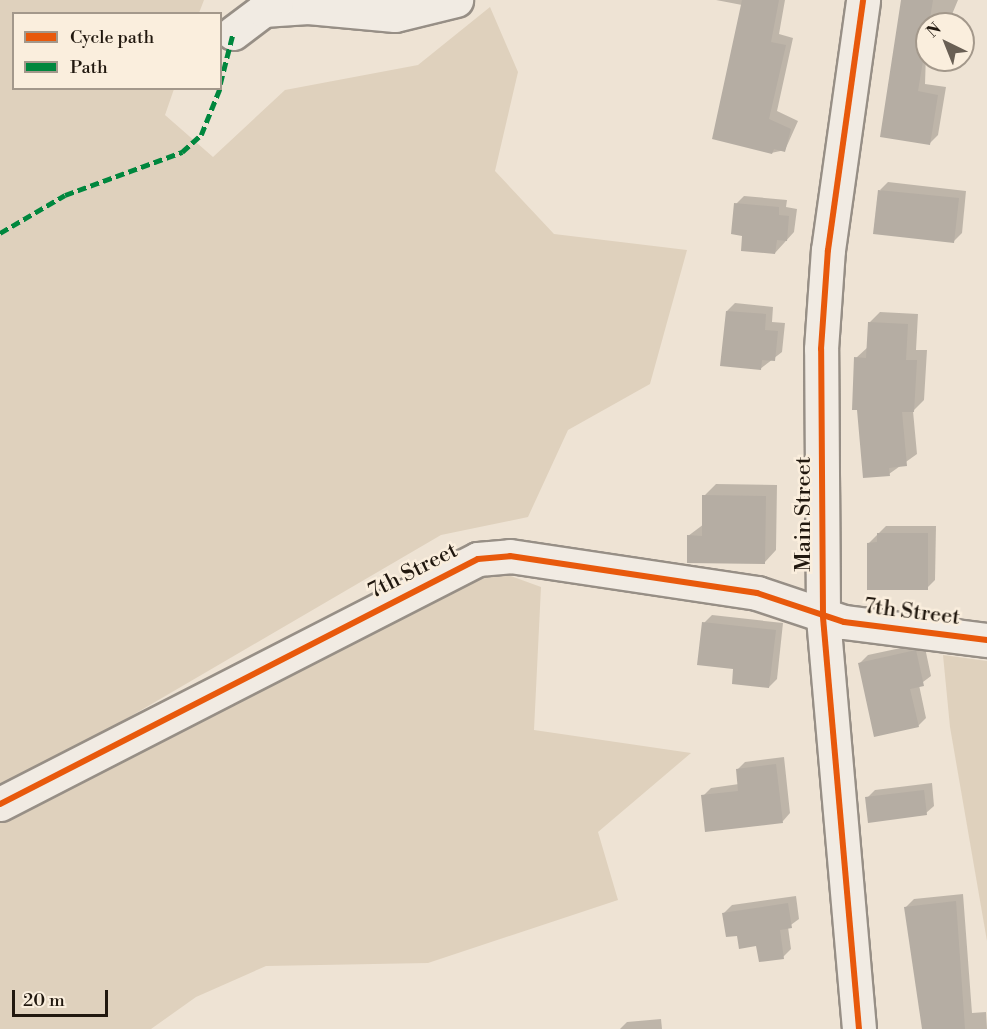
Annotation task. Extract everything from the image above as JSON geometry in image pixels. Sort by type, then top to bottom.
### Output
[{"type":"street","points":[[234,33],[263,10],[308,7],[395,15],[456,0]]},
{"type":"street","name":"Main Street","points":[[859,1029],[823,615],[823,327],[828,250],[863,0]]},
{"type":"street","name":"7th Street","points":[[0,804],[478,559],[510,556],[757,593],[823,615],[987,640]]},
{"type":"shaded area","points":[[0,0],[204,0],[199,12],[12,12],[12,90],[174,90],[165,115],[213,157],[285,90],[418,65],[490,7],[518,72],[495,171],[554,234],[687,250],[650,384],[568,430],[528,517],[441,535],[102,733],[491,569],[541,587],[534,730],[691,753],[598,832],[618,900],[428,963],[266,966],[196,997],[151,1029],[0,1029]]},
{"type":"shaded area","points":[[943,655],[987,661],[987,941],[950,727]]},
{"type":"building","points":[[742,0],[779,0],[771,42],[786,45],[769,119],[791,129],[785,152],[774,149],[772,154],[712,139]]},
{"type":"building","points":[[901,0],[933,0],[931,12],[915,12],[915,72],[921,72],[918,91],[938,95],[930,145],[880,137]]},
{"type":"building","points":[[878,190],[959,198],[954,243],[873,234]]},
{"type":"building","points":[[734,203],[779,207],[779,215],[789,216],[787,241],[777,240],[775,254],[741,251],[742,236],[731,234]]},
{"type":"building","points":[[726,311],[766,314],[765,330],[778,331],[775,361],[762,360],[761,370],[720,366]]},
{"type":"building","points":[[868,322],[908,324],[906,360],[917,360],[914,412],[902,412],[907,466],[889,468],[890,476],[863,478],[857,410],[852,410],[854,357],[866,358]]},
{"type":"building","points":[[702,495],[766,496],[765,564],[687,563],[687,535],[702,536]]},
{"type":"building","points":[[877,533],[928,533],[928,590],[867,590],[867,543],[877,542]]},
{"type":"building","points":[[702,622],[776,630],[769,688],[732,684],[733,669],[697,665]]},
{"type":"building","points":[[916,650],[924,686],[910,689],[919,727],[874,737],[858,663]]},
{"type":"building","points":[[776,764],[783,823],[705,832],[701,795],[738,791],[736,769]]},
{"type":"building","points":[[924,790],[927,815],[868,823],[865,797]]},
{"type":"building","points":[[956,901],[965,1029],[922,1029],[904,907]]},
{"type":"building","points":[[788,903],[792,928],[780,930],[784,959],[759,962],[756,946],[739,949],[737,936],[726,937],[722,913]]},
{"type":"marked path","points":[[222,76],[233,33]]},
{"type":"marked path","points":[[0,233],[65,195],[182,152],[201,135],[219,90]]},
{"type":"cycle path","points":[[859,1029],[823,615],[821,349],[828,250],[863,0]]},
{"type":"cycle path","points":[[0,804],[478,559],[510,556],[757,593],[844,622],[987,640]]}]
